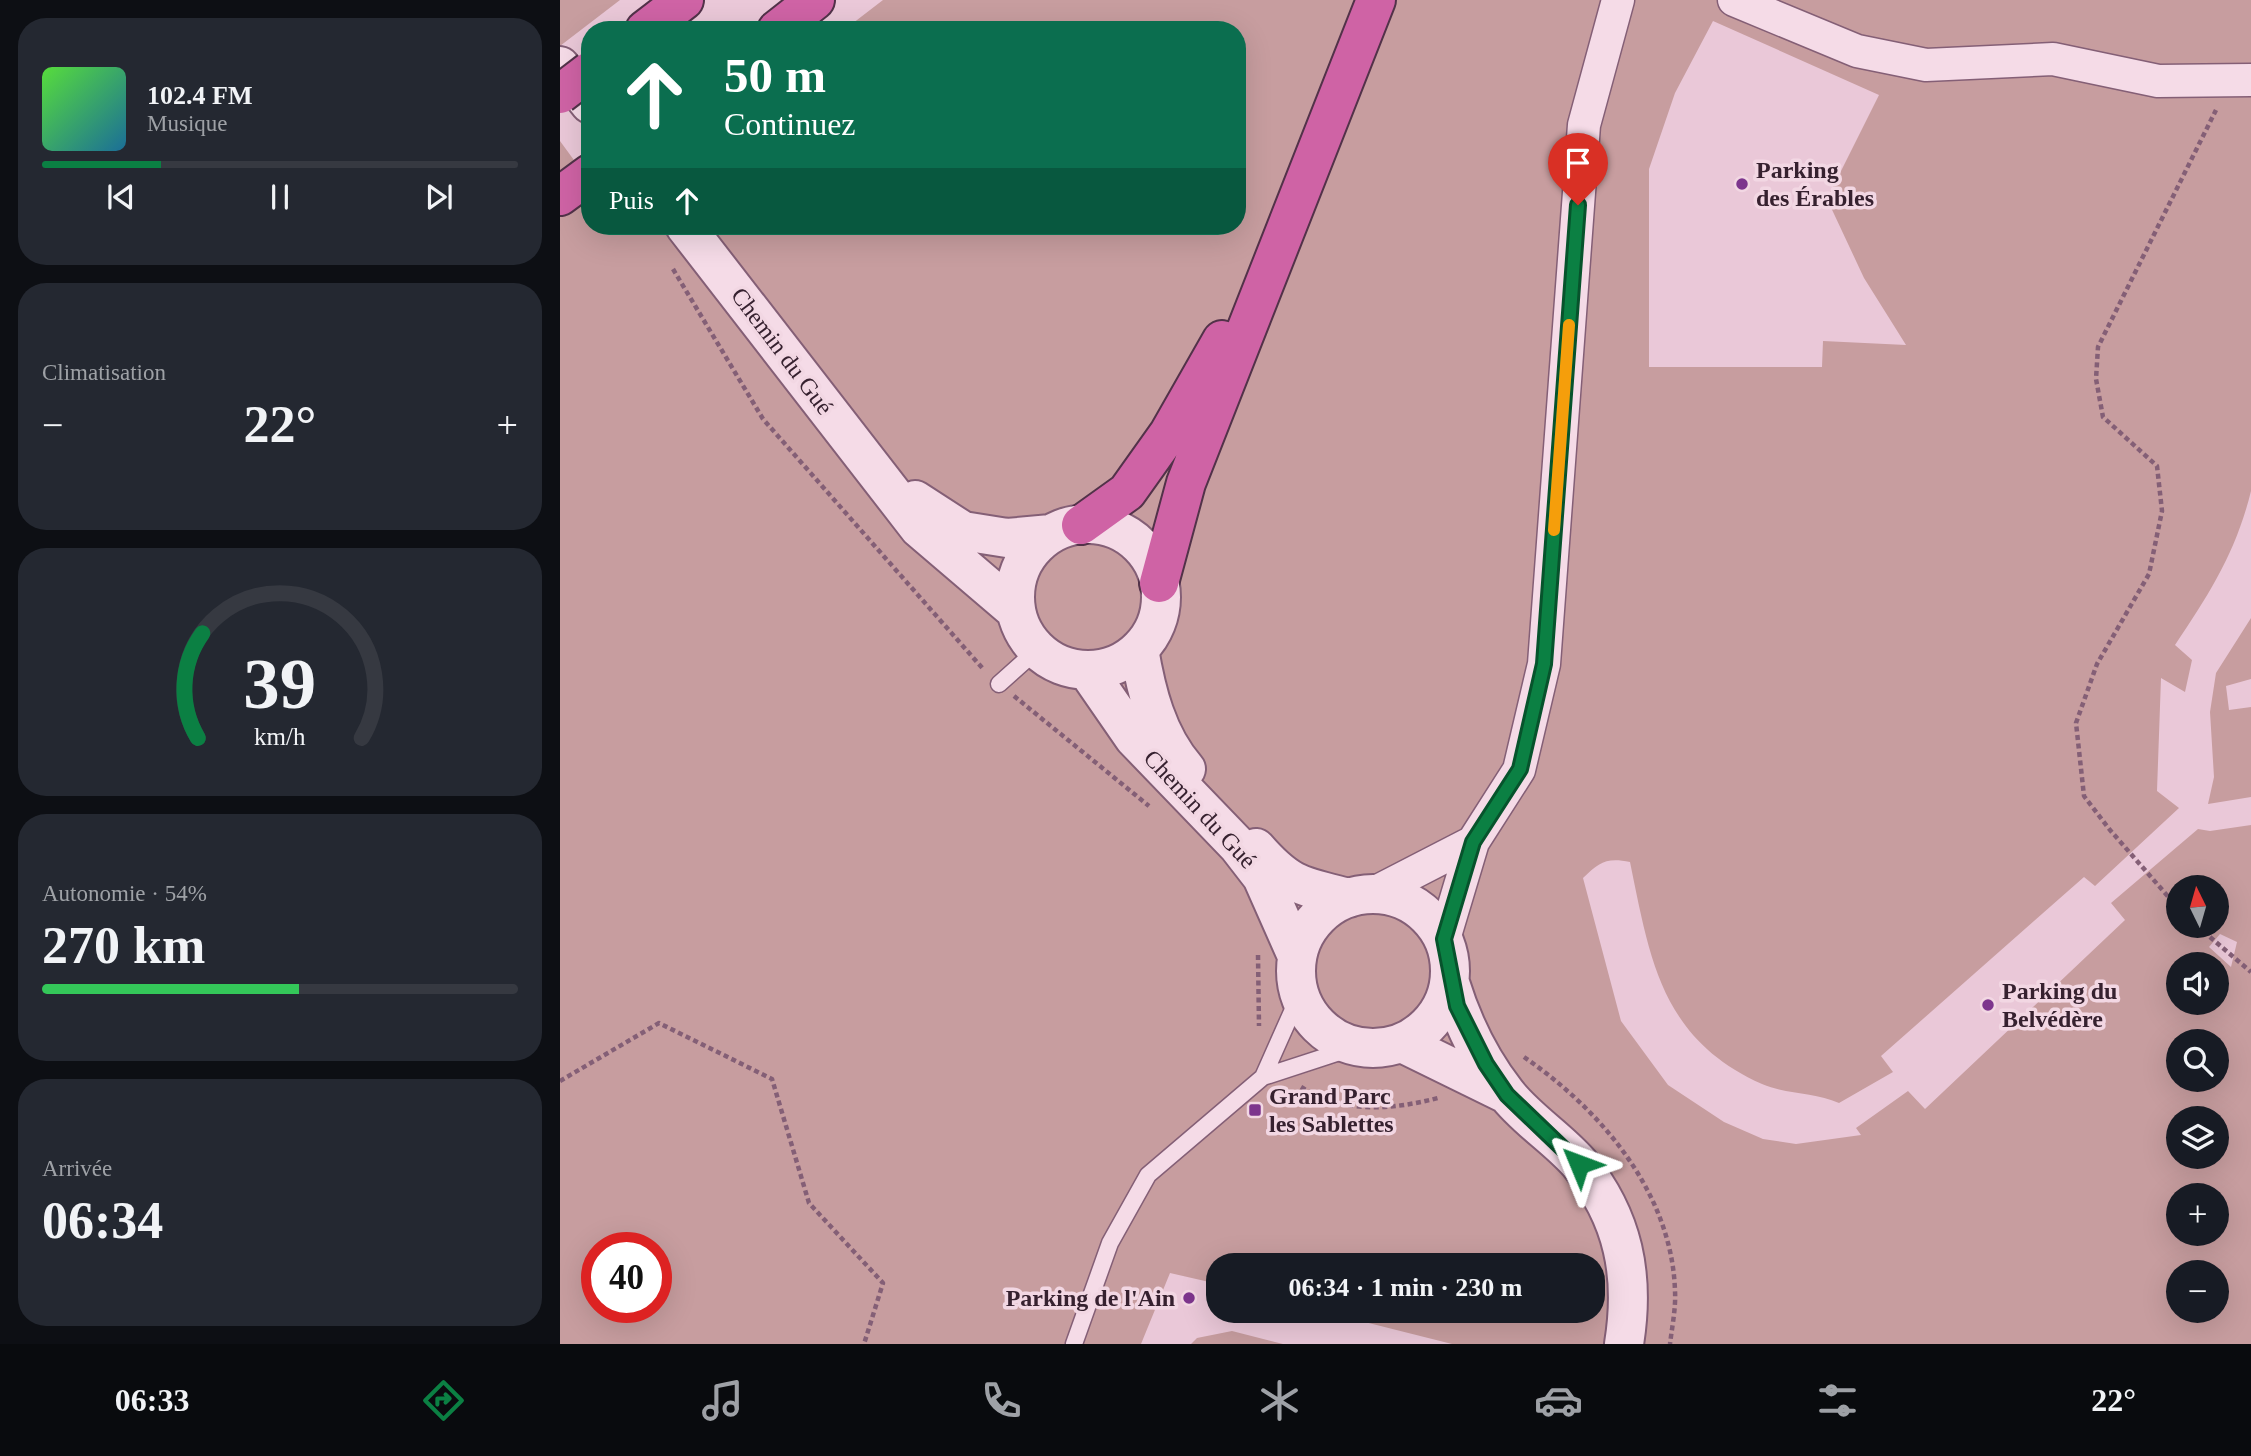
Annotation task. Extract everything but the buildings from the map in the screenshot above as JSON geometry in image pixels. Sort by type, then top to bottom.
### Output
[{"type":"highway","points":[[657,21],[684,0]]},
{"type":"highway","points":[[788,21],[815,0]]},
{"type":"highway","points":[[1066,529],[1127,492],[1169,433],[1205,374],[1254,263],[1327,70],[1348,0]]},
{"type":"highway","points":[[1159,583],[1186,484],[1376,0]]},
{"type":"highway","points":[[560,94],[581,78]]},
{"type":"highway","points":[[560,196],[581,181]]},
{"type":"street","points":[[1444,939],[1473,842],[1520,769],[1544,664],[1584,125],[1618,0]]},
{"type":"street","points":[[1734,0],[1857,51],[1926,65],[2053,59],[2158,81],[2241,80]]},
{"type":"street","points":[[560,66],[581,93]]},
{"type":"street","name":"Chemin du Gué","points":[[692,235],[919,528],[1015,610]]},
{"type":"street","name":"Chemin du Gué","points":[[878,476],[963,531],[1007,537],[1066,529]]},
{"type":"street","points":[[1066,529],[1114,529],[1132,539],[1145,552],[1159,583],[1160,608],[1155,626],[1139,649],[1112,666],[1087,670],[1054,662],[1037,650],[1024,634],[1015,610],[1016,583],[1021,566],[1032,550],[1066,529]]},
{"type":"street","name":"Chemin du Gué","points":[[1139,649],[1155,718],[1177,758],[1281,876],[1309,888],[1360,896]]},
{"type":"street","name":"Chemin du Gué","points":[[1087,670],[1134,738],[1238,846],[1262,877],[1297,956]]},
{"type":"street","points":[[1360,896],[1394,897],[1415,906],[1432,920],[1444,939],[1451,961],[1450,983],[1445,1002],[1434,1019],[1420,1034],[1402,1043],[1371,1049],[1355,1047],[1331,1037],[1312,1019],[1299,996],[1296,976],[1297,956],[1303,937],[1315,920],[1330,907],[1360,896],[1473,842]]},
{"type":"street","points":[[1450,983],[1457,1006],[1486,1064],[1507,1095],[1579,1164],[1610,1212],[1628,1262],[1629,1314],[1624,1344]]},
{"type":"street","points":[[1402,1043],[1507,1095]]},
{"type":"lane","points":[[999,684],[1037,650]]},
{"type":"lane","points":[[1263,1077],[1299,996]]},
{"type":"lane","points":[[1074,1344],[1110,1243],[1148,1175],[1263,1077],[1355,1047]]},
{"type":"path","points":[[2166,894],[2109,830],[2084,796],[2076,723],[2097,664],[2149,574],[2162,511],[2157,466],[2103,417],[2096,379],[2098,347],[2241,80]]},
{"type":"path","points":[[2211,938],[2251,972]]},
{"type":"path","points":[[560,1081],[659,1023],[772,1079],[809,1203],[883,1283],[864,1344]]},
{"type":"shaded area","points":[[560,0],[620,0],[593,21],[581,21],[581,30],[560,46]]},
{"type":"shaded area","points":[[883,0],[2251,0],[2251,491],[2230,553],[2200,608],[2175,645],[2192,660],[2185,692],[2161,678],[2157,791],[2179,808],[2095,886],[2084,877],[1881,1056],[1893,1072],[1839,1103],[1762,1084],[1728,1066],[1702,1044],[1681,1020],[1654,963],[1630,862],[1604,862],[1583,878],[1621,1021],[1668,1085],[1724,1122],[1763,1139],[1796,1144],[1861,1135],[1856,1128],[1908,1091],[1925,1109],[2125,920],[2111,903],[2198,829],[2210,831],[2251,825],[2251,1344],[1452,1344],[1369,1323],[1605,1323],[1605,1253],[1206,1253],[1206,1281],[1170,1273],[1141,1344],[560,1344],[560,141],[581,170],[581,235],[1246,235],[1246,21],[856,21]],"holes":[[[1713,21],[1879,95],[1827,199],[1864,278],[1906,345],[1823,341],[1822,367],[1649,367],[1649,169],[1675,93]],[[2166,875],[2230,875],[2228,938],[2237,942],[2231,967],[2229,965],[2229,1015],[2166,1015],[2166,952],[2214,952],[2209,947],[2217,938],[2166,938]]]},
{"type":"shaded area","points":[[2251,618],[2251,679],[2226,686],[2229,710],[2251,707],[2251,797],[2208,804],[2214,777],[2210,712],[2216,673]]},
{"type":"shaded area","points":[[1232,1331],[1283,1344],[1191,1344],[1197,1338]]},
{"type":"slow traffic","points":[[1554,530],[1569,325]]},
{"type":"place","name":"Parking des Érables","points":[[1742,184]]},
{"type":"place","name":"Parking du Belvédère","points":[[1988,1005]]},
{"type":"place","name":"Grand Parc les Sablettes","points":[[1255,1110]]},
{"type":"place","name":"Parking de l'Ain","points":[[1189,1298]]},
{"type":"route","points":[[1578,205],[1544,664],[1520,769],[1473,842],[1444,939],[1451,961],[1450,983],[1457,1006],[1486,1064],[1507,1095],[1579,1164]]}]
